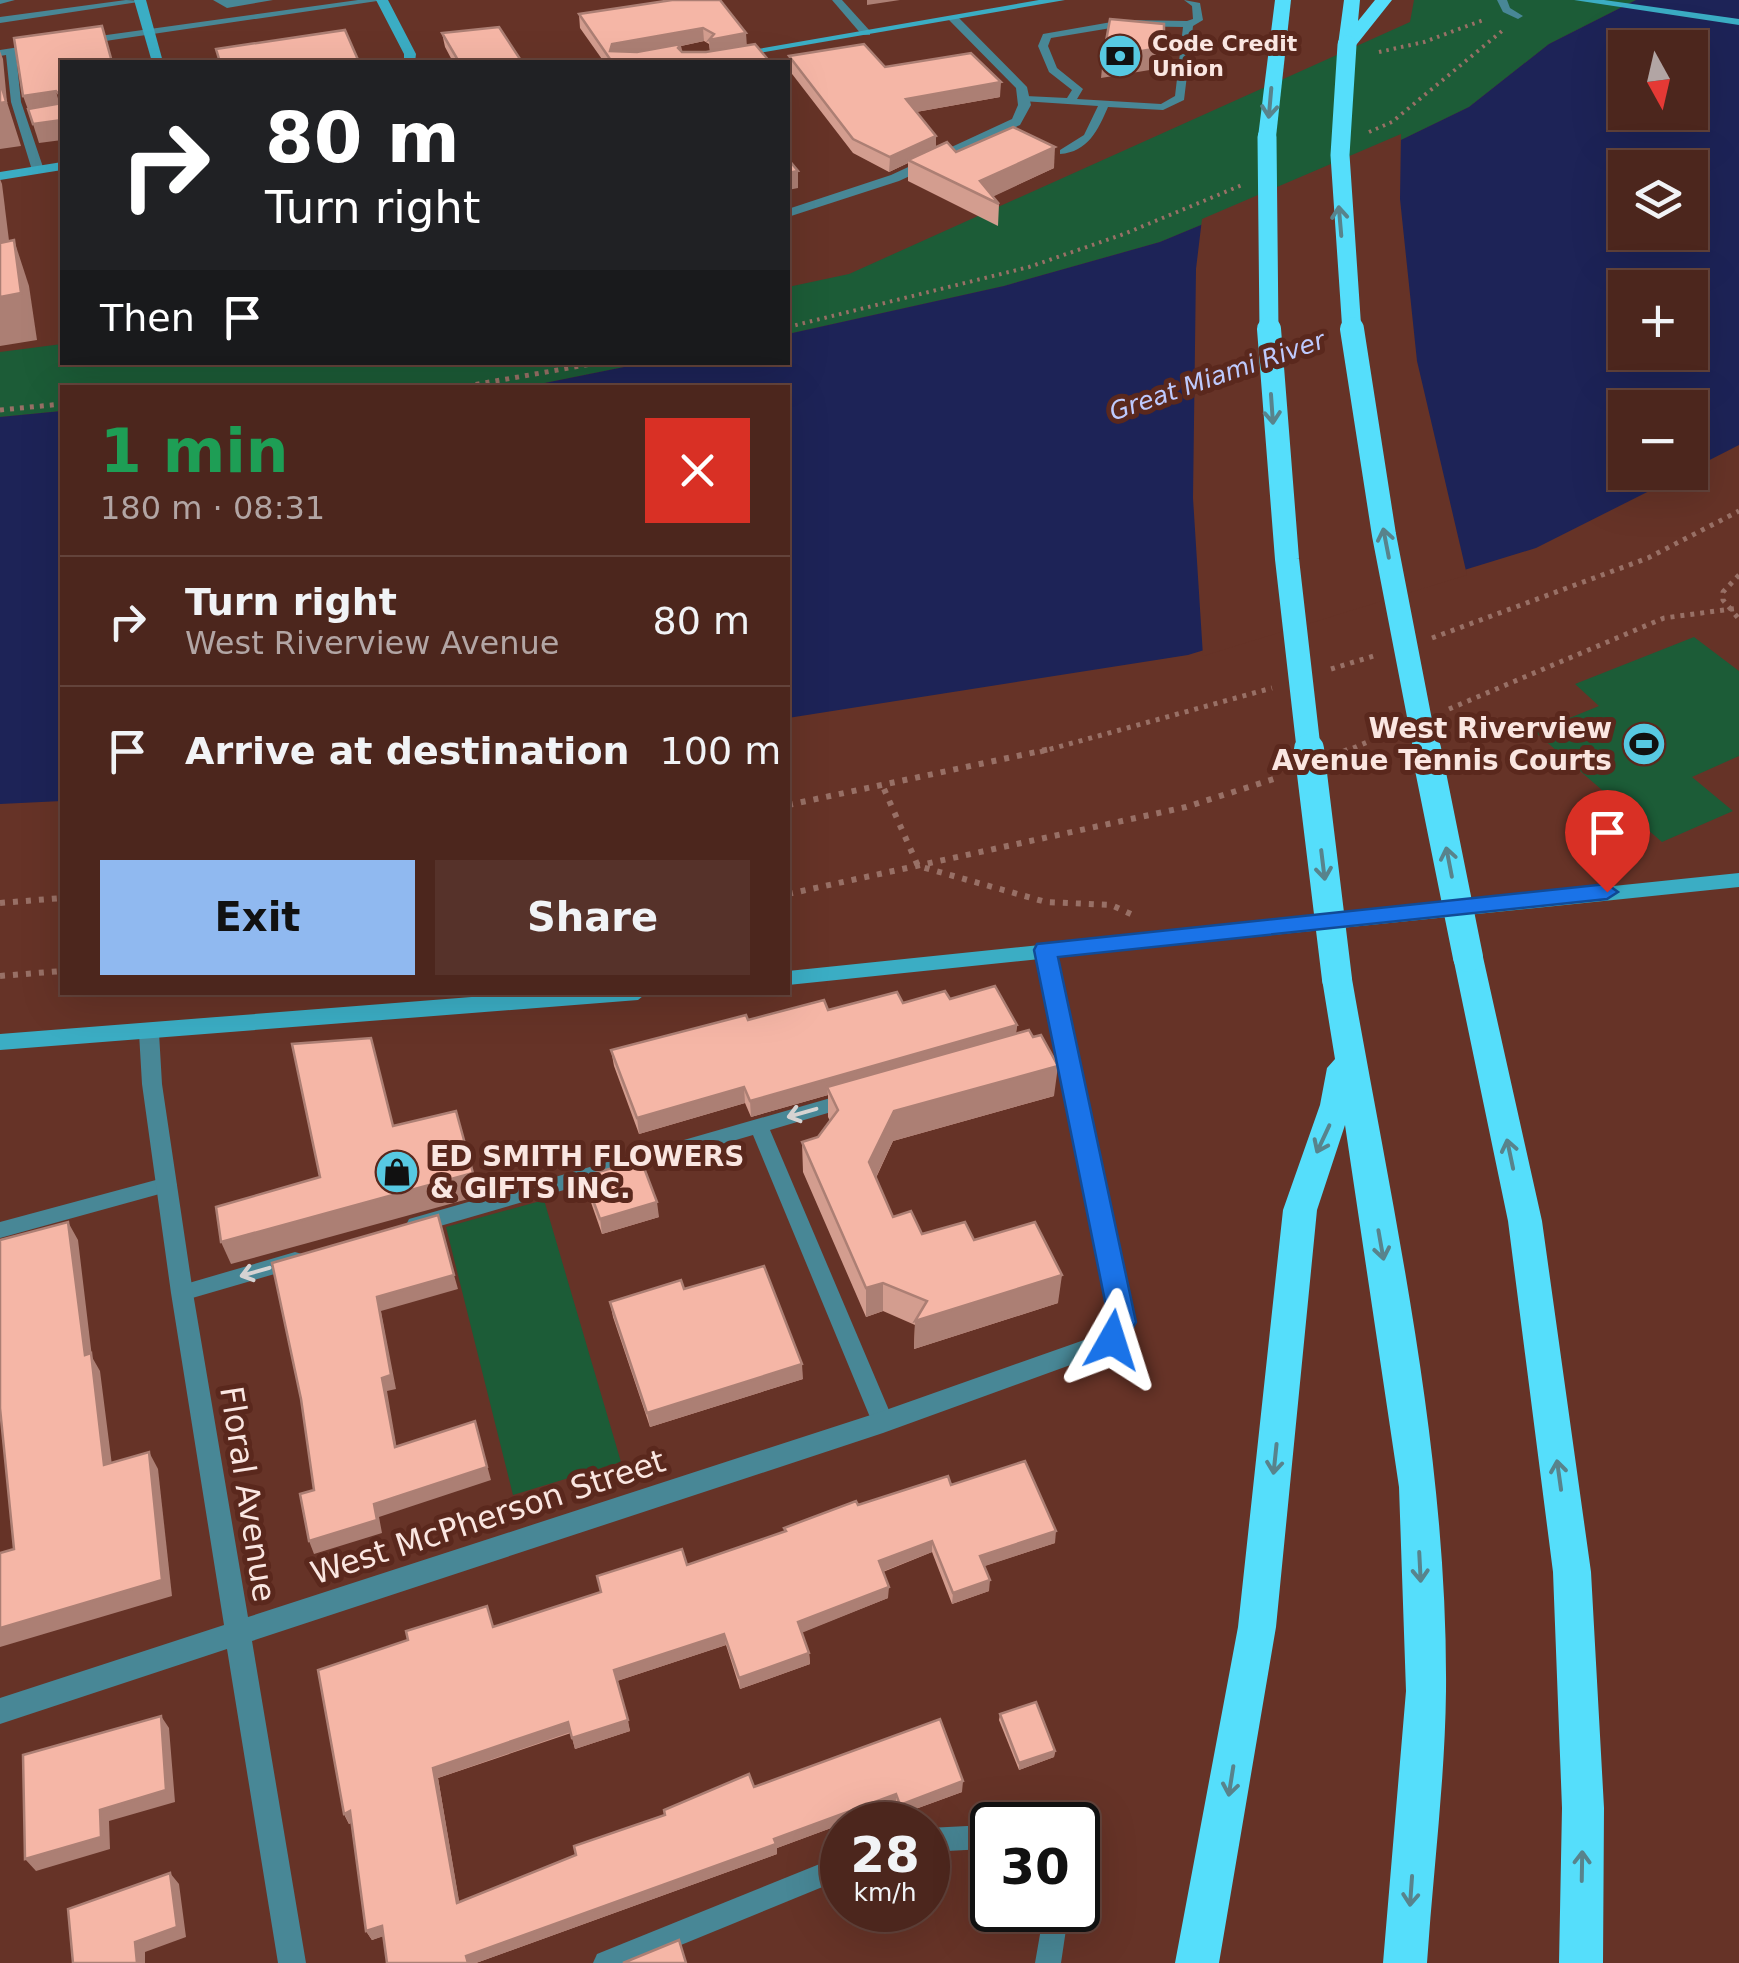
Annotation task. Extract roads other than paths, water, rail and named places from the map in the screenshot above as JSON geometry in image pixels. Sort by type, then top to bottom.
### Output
[{"type":"highway","points":[[1283,0],[1267,137],[1264,254],[1274,444],[1346,1045],[1394,1321],[1417,1488],[1426,1690],[1405,1963]]},
{"type":"highway","points":[[1352,0],[1338,112],[1337,180],[1346,303],[1384,530],[1468,958],[1525,1221],[1572,1572],[1583,1808],[1581,1963]]},
{"type":"highway","points":[[1346,45],[1384,0]]},
{"type":"highway","points":[[1198,1963],[1257,1627],[1300,1210],[1313,1162],[1340,1096],[1346,1045]]},
{"type":"main road","points":[[140,0],[157,60]]},
{"type":"main road","points":[[380,0],[413,60]]},
{"type":"main road","points":[[684,58],[1060,0]]},
{"type":"main road","points":[[1580,0],[1739,22]]},
{"type":"main road","points":[[0,176],[60,166]]},
{"type":"main road","points":[[790,978],[1739,880]]},
{"type":"main road","points":[[0,1042],[602,995]]},
{"type":"street","points":[[790,212],[895,178],[1006,129],[1025,106],[1021,88],[953,18]]},
{"type":"street","name":"West McPherson Street","points":[[0,1711],[882,1422],[1112,1340],[1122,1322],[1055,1041],[1045,950]]},
{"type":"street","name":"Floral Avenue","points":[[149,1033],[182,1293],[292,1963]]},
{"type":"lane","points":[[0,1],[10,0]]},
{"type":"lane","points":[[0,20],[140,0]]},
{"type":"lane","points":[[218,0],[227,6],[268,0]]},
{"type":"lane","points":[[66,44],[380,0]]},
{"type":"lane","points":[[838,0],[861,28]]},
{"type":"lane","points":[[1071,101],[1078,88],[1053,70],[1043,46],[1047,36],[1123,23],[1188,24],[1198,20],[1198,4],[1189,0]]},
{"type":"lane","points":[[1504,5],[1518,16]]},
{"type":"lane","points":[[1025,106],[1071,101],[1163,107],[1180,98],[1188,24]]},
{"type":"lane","points":[[78,31],[97,28],[102,38]]},
{"type":"lane","points":[[1070,33],[1123,36]]},
{"type":"lane","points":[[0,41],[39,36]]},
{"type":"lane","points":[[1167,38],[1186,39]]},
{"type":"lane","points":[[38,170],[22,123],[6,52],[48,46]]},
{"type":"lane","points":[[1064,152],[1089,137],[1105,103]]},
{"type":"lane","points":[[22,123],[35,121]]},
{"type":"lane","points":[[387,1234],[874,1093]]},
{"type":"lane","points":[[759,1126],[882,1422]]},
{"type":"lane","points":[[0,1230],[167,1185]]},
{"type":"lane","points":[[182,1293],[313,1256]]},
{"type":"lane","points":[[606,1963],[820,1876]]},
{"type":"lane","points":[[1048,1963],[1053,1932]]},
{"type":"water","name":"Great Miami River","points":[[1636,0],[1739,0],[1739,445],[1708,461],[1708,390],[1608,390],[1608,490],[1651,490],[1536,548],[1188,655],[790,718],[790,385],[535,385],[634,365],[790,365],[790,334],[1004,286],[1160,242],[1370,155],[1469,107],[1549,44]]},
{"type":"water","points":[[60,411],[60,801],[0,804],[0,417]]},
{"type":"place","name":"Code Credit Union","points":[[1120,56]]},
{"type":"place","name":"West Riverview Avenue Tennis Courts","points":[[1644,744]]},
{"type":"place","name":"ED SMITH FLOWERS & GIFTS INC.","points":[[397,1172]]}]
